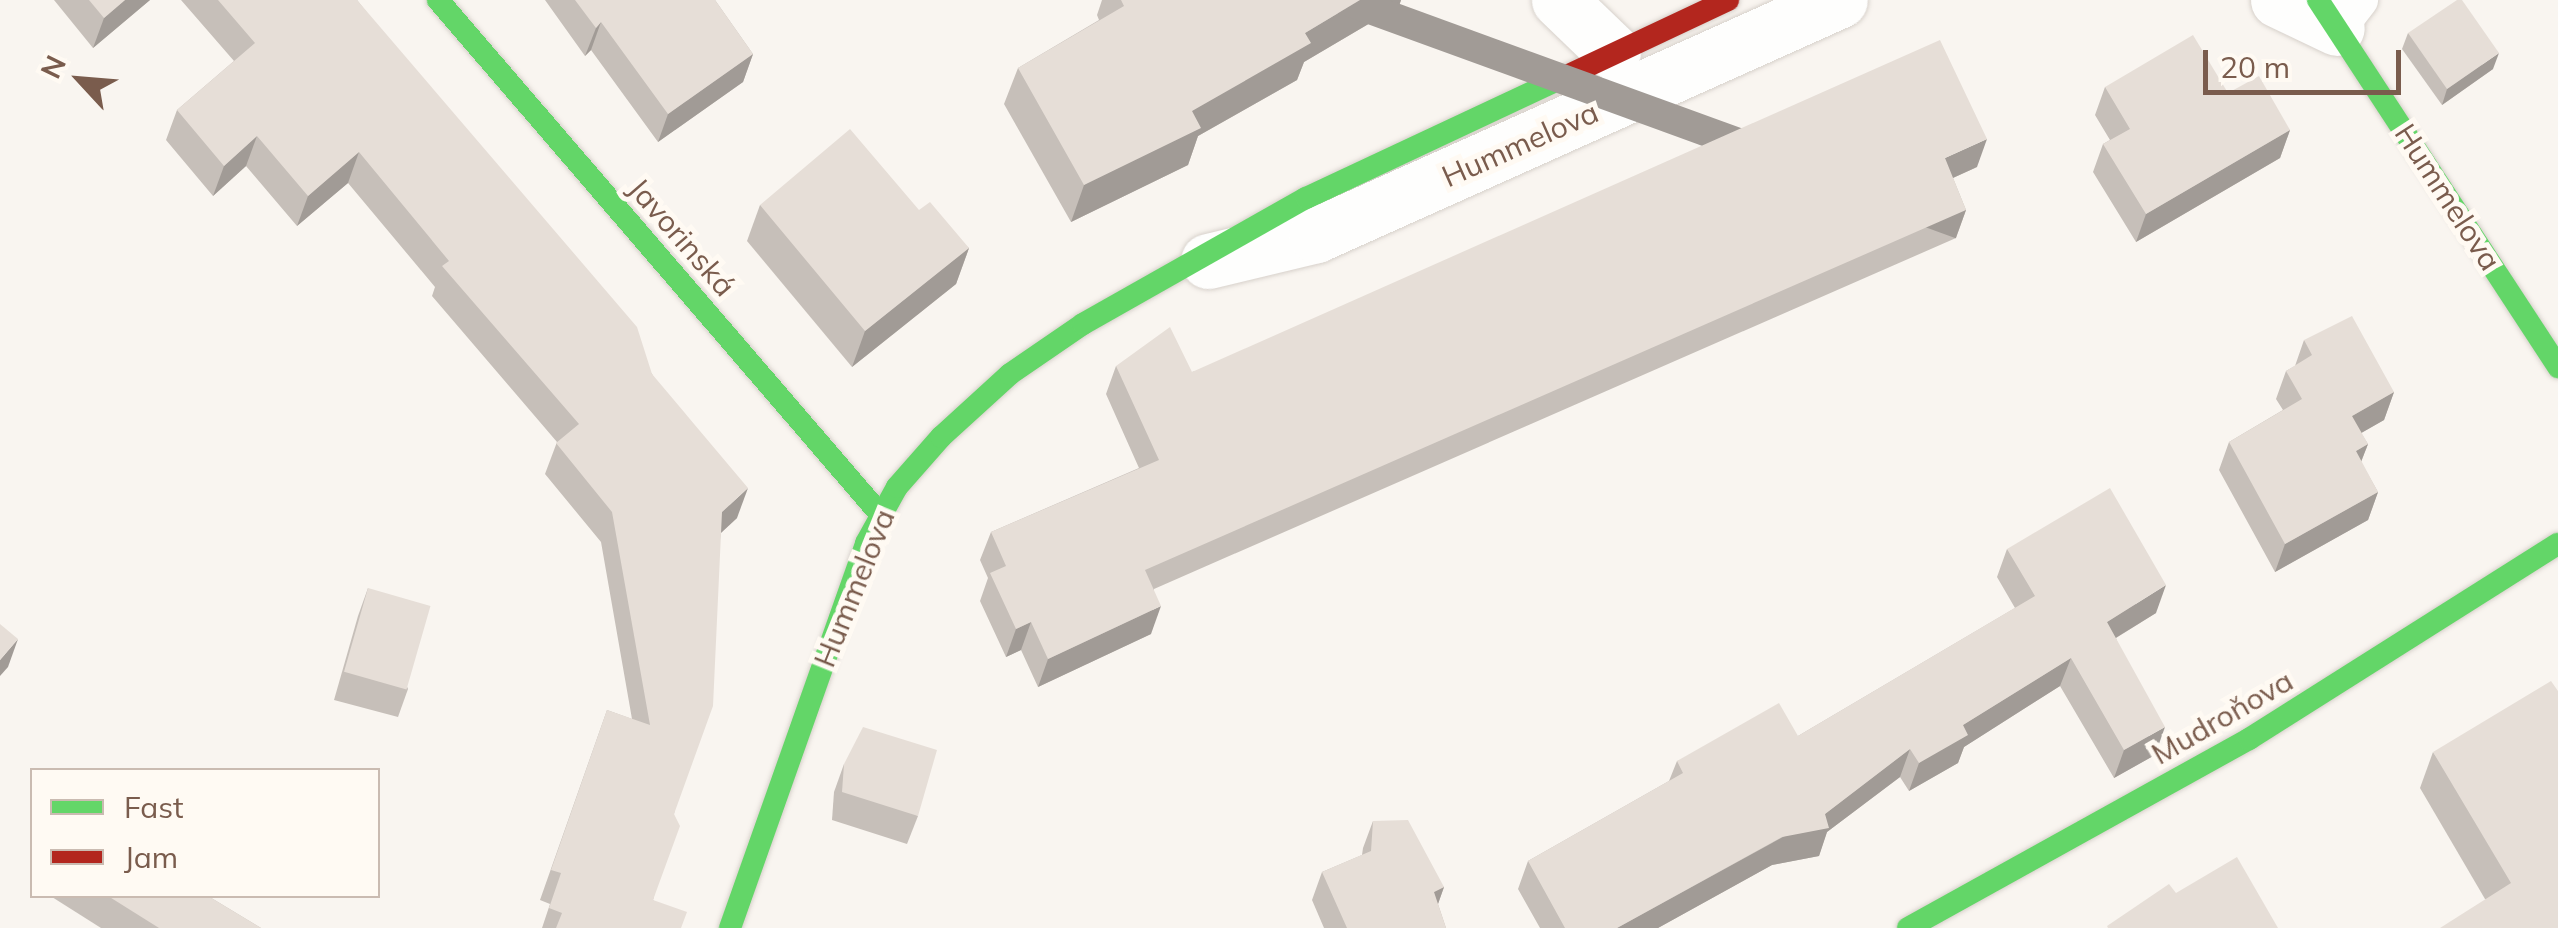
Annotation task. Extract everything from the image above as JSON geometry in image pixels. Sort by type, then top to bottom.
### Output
[{"type":"street","name":"Javorinská","points":[[438,0],[880,514]]},
{"type":"street","points":[[1559,0],[1614,52]]},
{"type":"street","name":"Hummelova","points":[[730,928],[880,514],[941,436],[1010,374],[1084,324],[1306,198],[1728,0]]},
{"type":"street","name":"Hummelova","points":[[1191,266],[1316,236],[1840,0]]},
{"type":"street","name":"Hummelova","points":[[2278,0],[2338,9],[2558,367]]},
{"type":"street","name":"Mudroňova","points":[[1908,928],[2249,739],[2558,544]]},
{"type":"building","points":[[89,0],[125,0],[104,18]]},
{"type":"building","points":[[218,0],[357,0],[637,327],[652,374],[748,488],[722,512],[713,706],[674,814],[680,826],[653,900],[687,912],[681,928],[556,928],[562,913],[549,908],[561,873],[551,870],[607,710],[650,725],[612,512],[556,443],[579,424],[442,266],[449,261],[359,152],[308,196],[257,136],[224,166],[177,110],[255,43]]},
{"type":"building","points":[[575,0],[715,0],[753,54],[668,114],[601,22],[596,28]]},
{"type":"building","points":[[1121,0],[1360,0],[1305,33],[1311,43],[1192,111],[1201,128],[1084,185],[1018,68],[1124,6]]},
{"type":"building","points":[[2462,0],[2499,53],[2447,89],[2408,33]]},
{"type":"building","points":[[2193,35],[2228,93],[2259,76],[2290,130],[2146,214],[2103,144],[2130,129],[2105,87]]},
{"type":"building","points":[[1940,40],[1987,139],[1945,158],[1966,210],[1145,570],[1161,606],[1048,659],[1031,622],[1016,629],[990,573],[1006,566],[991,532],[1159,460],[1116,366],[1170,327],[1192,372]]},
{"type":"building","points":[[850,129],[919,210],[930,202],[969,248],[865,331],[760,205]]},
{"type":"building","points":[[2352,316],[2394,392],[2352,416],[2368,444],[2356,451],[2378,492],[2285,544],[2229,442],[2302,399],[2286,371],[2312,355],[2304,340]]},
{"type":"building","points":[[2110,488],[2166,585],[2107,622],[2165,727],[2124,750],[2071,658],[1963,725],[1968,735],[1919,763],[1910,749],[1825,814],[1829,828],[1782,837],[1617,928],[1565,928],[1528,861],[1683,773],[1677,761],[1779,703],[1798,736],[2035,596],[2007,549]]},
{"type":"building","points":[[368,588],[430,606],[407,690],[344,672]]},
{"type":"building","points":[[0,624],[18,639],[0,660]]},
{"type":"building","points":[[2551,681],[2558,691],[2558,928],[2440,928],[2511,883],[2433,752]]},
{"type":"building","points":[[863,727],[937,750],[918,816],[842,792],[844,764]]},
{"type":"building","points":[[1408,820],[1444,887],[1434,892],[1446,928],[1347,928],[1322,872],[1371,851],[1373,821]]},
{"type":"building","points":[[2237,857],[2278,928],[2108,928],[2169,884],[2176,893]]},
{"type":"building","points":[[111,898],[211,898],[261,928],[159,928]]},
{"type":"traffic: fast","points":[[438,0],[880,514]]},
{"type":"traffic: fast","points":[[2318,0],[2558,367]]},
{"type":"traffic: fast","points":[[730,928],[866,543],[897,487],[941,437],[1010,374],[1083,324],[1306,198],[1558,80]]},
{"type":"traffic: fast","points":[[1908,928],[2249,739],[2558,544]]},
{"type":"traffic: jam","points":[[1558,80],[1728,0]]}]
